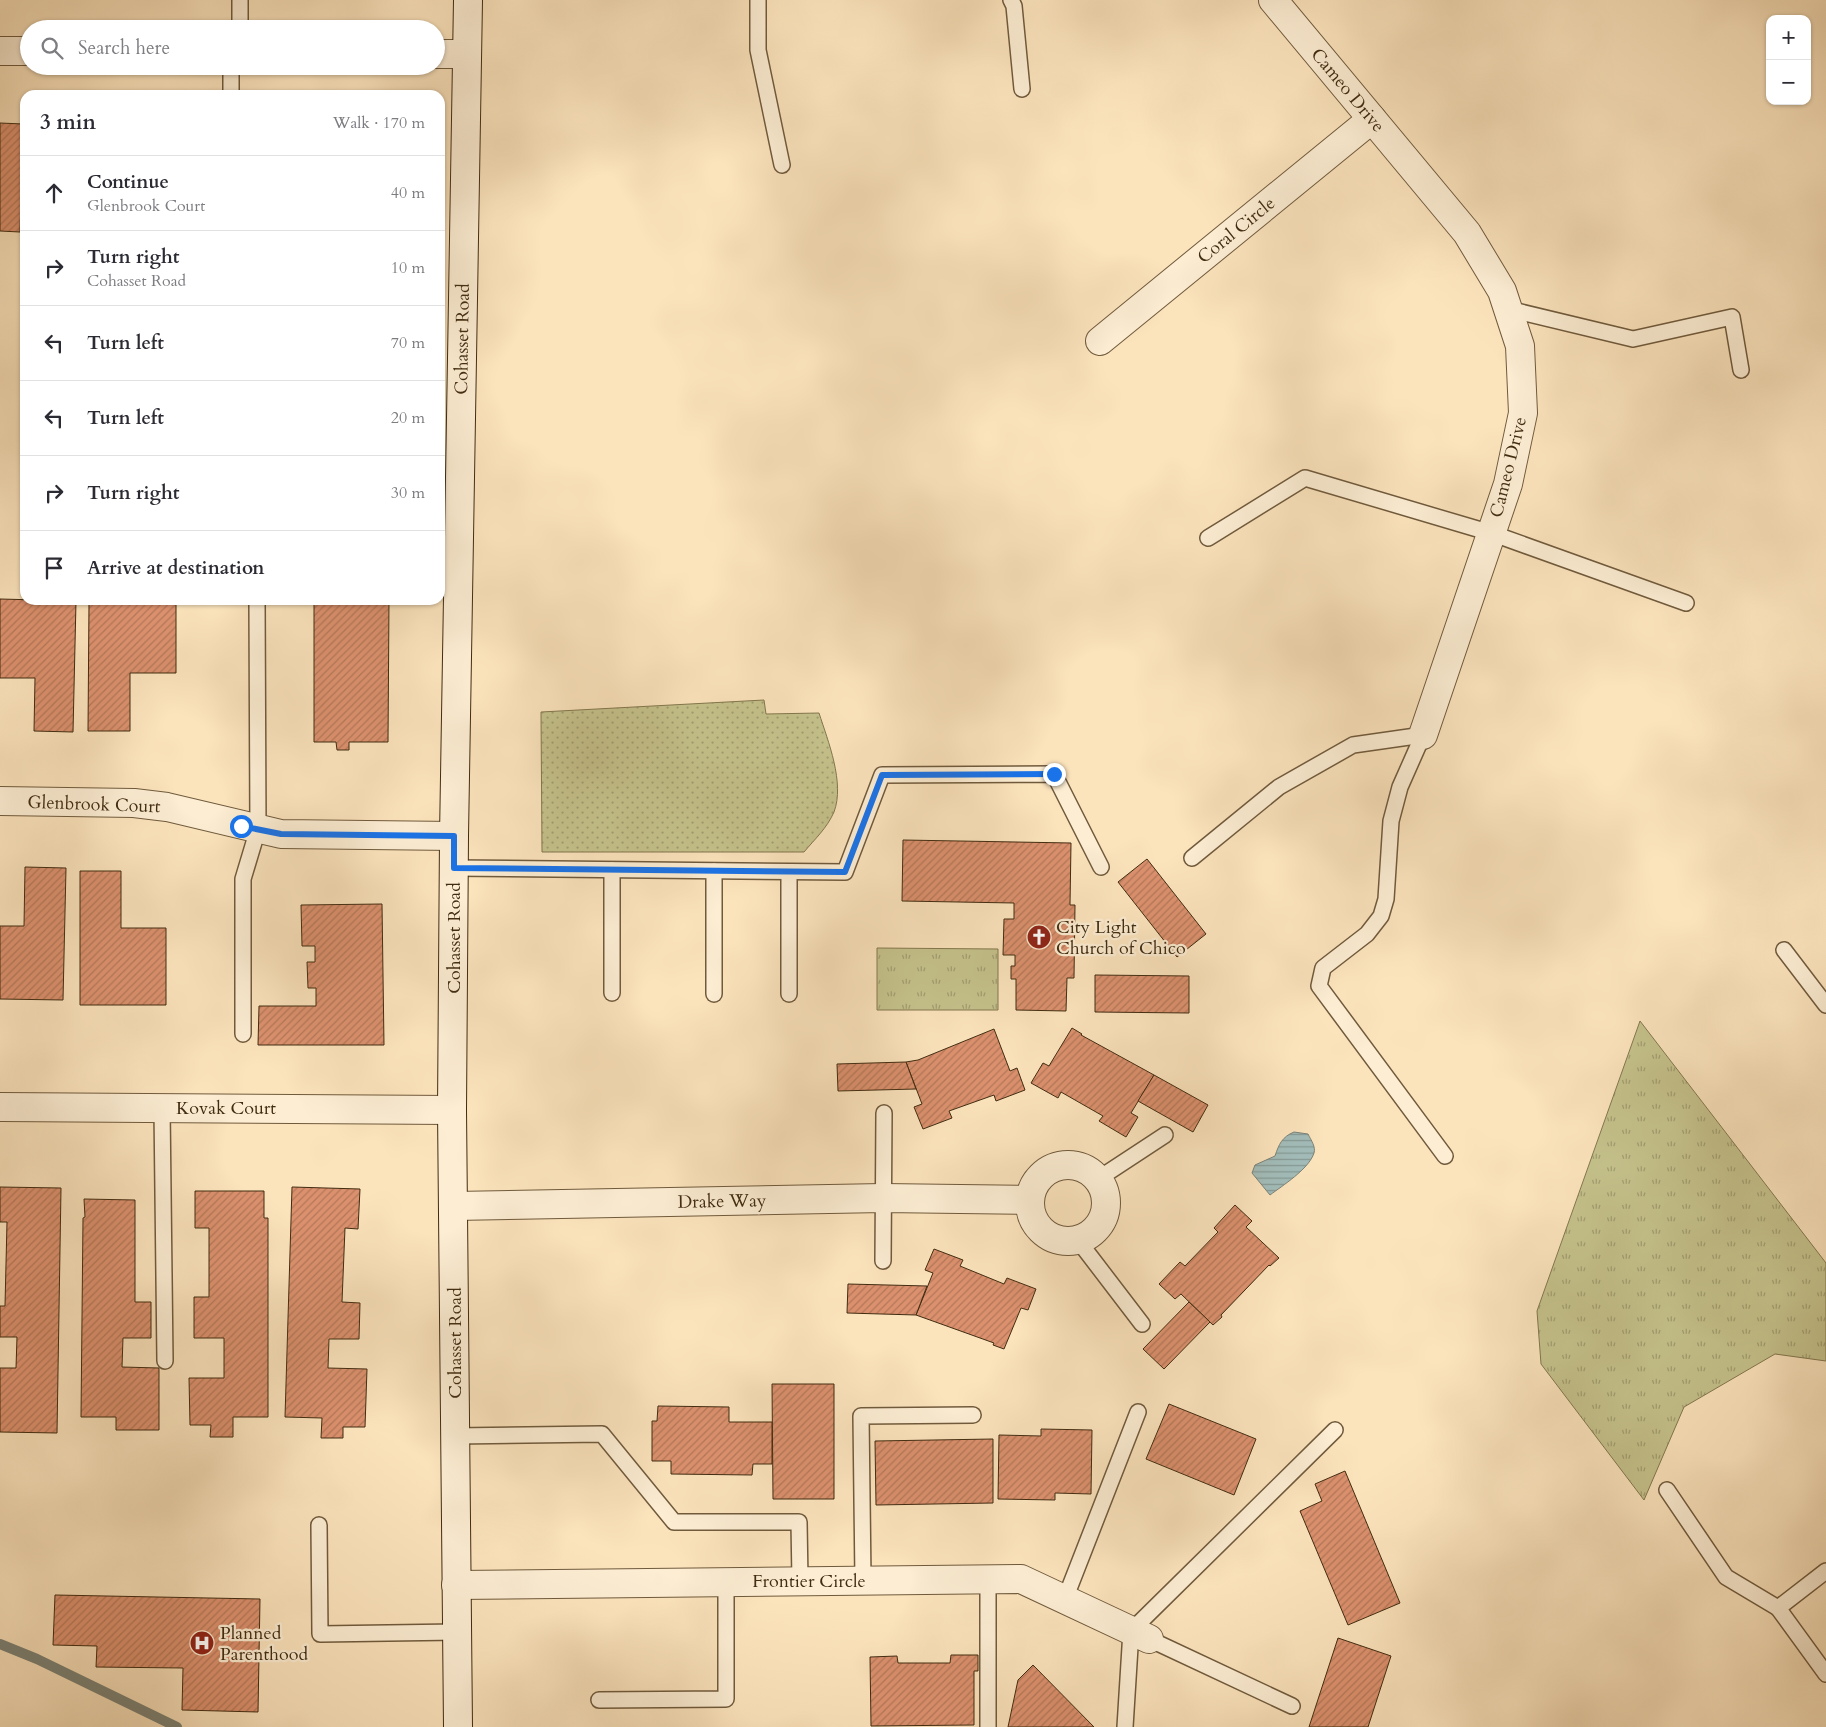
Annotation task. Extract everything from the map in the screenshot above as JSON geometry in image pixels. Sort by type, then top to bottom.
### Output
[{"type":"street","name":"Cohasset Road","points":[[458,1727],[452,1110],[454,836],[468,0]]},
{"type":"street","name":"Cameo Drive","points":[[1273,0],[1467,233],[1502,291],[1520,346],[1523,413],[1508,484],[1423,735]]},
{"type":"street","points":[[0,51],[20,51]]},
{"type":"street","points":[[445,54],[467,54]]},
{"type":"street","name":"Coral Circle","points":[[1100,341],[1372,119]]},
{"type":"street","name":"Glenbrook Court","points":[[0,801],[134,803],[167,807],[281,834],[454,836]]},
{"type":"street","name":"Kovak Court","points":[[0,1107],[452,1110]]},
{"type":"street","points":[[1064,1165],[1077,1166],[1089,1170],[1098,1179],[1104,1190],[1106,1203],[1104,1216],[1097,1227],[1088,1235],[1077,1239],[1065,1240],[1054,1238],[1043,1231],[1031,1211],[1030,1200],[1034,1187],[1041,1176],[1051,1169],[1064,1165]]},
{"type":"street","name":"Drake Way","points":[[454,1206],[883,1198],[1030,1200]]},
{"type":"street","name":"Frontier Circle","points":[[456,1585],[1021,1579],[1140,1635]]},
{"type":"lane","points":[[240,0],[240,20]]},
{"type":"lane","points":[[758,0],[758,50],[782,164]]},
{"type":"lane","points":[[1011,0],[1014,6],[1022,89]]},
{"type":"lane","points":[[231,75],[231,90]]},
{"type":"lane","points":[[1508,309],[1633,339],[1732,317],[1741,370]]},
{"type":"lane","points":[[1208,538],[1306,478],[1491,533],[1686,603]]},
{"type":"lane","points":[[243,1034],[243,879],[258,829],[257,605]]},
{"type":"lane","points":[[1192,858],[1279,787],[1353,745],[1423,735]]},
{"type":"lane","points":[[1423,735],[1400,787],[1391,821],[1386,899],[1382,916],[1367,934],[1323,968],[1319,986],[1445,1156]]},
{"type":"lane","points":[[454,868],[845,872],[882,775],[1054,774],[1101,867]]},
{"type":"lane","points":[[612,870],[612,993]]},
{"type":"lane","points":[[714,871],[714,994]]},
{"type":"lane","points":[[789,872],[790,994]]},
{"type":"lane","points":[[1784,950],[1826,1005]]},
{"type":"lane","points":[[162,1108],[165,1361]]},
{"type":"lane","points":[[883,1261],[884,1113]]},
{"type":"lane","points":[[1098,1179],[1165,1135]]},
{"type":"lane","points":[[1077,1239],[1142,1324]]},
{"type":"lane","points":[[1065,1599],[1138,1412]]},
{"type":"lane","points":[[863,1580],[861,1416],[974,1415]]},
{"type":"lane","points":[[1125,1727],[1140,1635],[1335,1430]]},
{"type":"lane","points":[[455,1436],[602,1434],[674,1522],[800,1522],[800,1580]]},
{"type":"lane","points":[[1667,1490],[1726,1577],[1778,1608],[1826,1674]]},
{"type":"lane","points":[[319,1525],[320,1634],[457,1632]]},
{"type":"lane","points":[[1778,1608],[1826,1571]]},
{"type":"lane","points":[[988,1579],[988,1727]]},
{"type":"lane","points":[[599,1700],[726,1699],[726,1581]]},
{"type":"lane","points":[[1140,1635],[1292,1706]]},
{"type":"green space","points":[[764,700],[766,714],[819,713],[831,749],[838,788],[837,801],[831,818],[804,852],[542,852],[541,712]]},
{"type":"green space","points":[[877,948],[998,949],[998,1010],[877,1010]]},
{"type":"green space","points":[[1640,1021],[1826,1263],[1826,1361],[1775,1354],[1684,1407],[1644,1500],[1541,1364],[1537,1311]]},
{"type":"water","points":[[1294,1132],[1308,1134],[1314,1146],[1314,1153],[1301,1171],[1270,1195],[1252,1173],[1255,1165],[1275,1156],[1282,1141]]},
{"type":"building","points":[[0,123],[20,124],[20,232],[0,231]]},
{"type":"building","points":[[0,599],[20,600],[20,605],[76,605],[73,732],[34,731],[35,678],[0,678]]},
{"type":"building","points":[[89,605],[176,605],[176,673],[130,673],[130,731],[88,731]]},
{"type":"building","points":[[314,605],[389,605],[388,742],[349,742],[349,750],[337,750],[336,742],[314,742]]},
{"type":"building","name":"City Light Church of Chico","points":[[903,840],[1071,843],[1070,905],[1075,905],[1074,978],[1067,978],[1066,1011],[1016,1010],[1016,979],[1011,979],[1011,966],[1015,966],[1015,955],[1003,955],[1004,919],[1014,919],[1014,903],[902,901]]},
{"type":"building","points":[[1147,859],[1206,934],[1177,957],[1118,882]]},
{"type":"building","points":[[25,867],[66,868],[63,1000],[0,999],[0,926],[24,926]]},
{"type":"building","points":[[80,871],[121,871],[121,928],[166,928],[166,1005],[80,1005]]},
{"type":"building","points":[[382,904],[384,1045],[258,1045],[259,1006],[316,1006],[316,988],[308,988],[307,962],[315,962],[315,946],[302,946],[301,905]]},
{"type":"building","points":[[1095,975],[1189,976],[1189,1013],[1095,1012]]},
{"type":"building","points":[[1072,1028],[1081,1035],[1154,1075],[1131,1113],[1138,1117],[1126,1137],[1099,1121],[1103,1116],[1061,1092],[1058,1098],[1031,1083],[1043,1063],[1049,1066]]},
{"type":"building","points":[[994,1029],[1010,1071],[1017,1068],[1025,1090],[996,1101],[994,1095],[949,1111],[952,1118],[923,1129],[914,1107],[922,1104],[906,1062],[918,1060]]},
{"type":"building","points":[[906,1062],[916,1089],[838,1091],[837,1064]]},
{"type":"building","points":[[1154,1075],[1208,1105],[1193,1132],[1138,1101]]},
{"type":"building","points":[[0,1187],[61,1188],[57,1433],[0,1432],[0,1368],[16,1368],[17,1337],[0,1337],[0,1306],[5,1306],[7,1222],[0,1222]]},
{"type":"building","points":[[292,1187],[360,1189],[358,1229],[345,1228],[342,1302],[360,1303],[359,1339],[329,1339],[328,1368],[367,1369],[365,1427],[343,1427],[343,1438],[321,1438],[322,1418],[285,1417]]},
{"type":"building","points":[[195,1191],[264,1191],[264,1218],[268,1218],[268,1417],[233,1417],[233,1437],[210,1437],[211,1425],[190,1425],[189,1378],[224,1378],[224,1338],[194,1338],[194,1297],[209,1297],[209,1228],[195,1228]]},
{"type":"building","points":[[84,1199],[135,1200],[135,1302],[151,1302],[151,1338],[123,1338],[122,1367],[159,1368],[159,1430],[116,1430],[116,1417],[81,1417]]},
{"type":"building","points":[[1235,1205],[1252,1221],[1246,1227],[1279,1258],[1269,1265],[1213,1325],[1181,1294],[1175,1299],[1159,1284],[1180,1262],[1185,1266],[1218,1232],[1214,1228]]},
{"type":"building","points":[[934,1249],[963,1260],[960,1266],[1004,1284],[1007,1278],[1036,1289],[1028,1310],[1021,1308],[1004,1349],[993,1345],[994,1343],[916,1315],[933,1273],[925,1270]]},
{"type":"building","points":[[848,1284],[927,1286],[916,1315],[847,1313]]},
{"type":"building","points":[[1189,1302],[1210,1322],[1164,1369],[1143,1349]]},
{"type":"building","points":[[772,1384],[834,1384],[834,1499],[773,1499]]},
{"type":"building","points":[[1169,1404],[1256,1439],[1234,1495],[1146,1459]]},
{"type":"building","points":[[658,1406],[729,1407],[729,1422],[772,1422],[772,1464],[753,1464],[752,1475],[671,1474],[671,1461],[652,1461],[652,1421],[657,1421]]},
{"type":"building","points":[[1041,1429],[1092,1430],[1091,1494],[1055,1493],[1055,1500],[998,1499],[999,1435],[1041,1436]]},
{"type":"building","points":[[993,1439],[993,1503],[876,1505],[875,1441]]},
{"type":"building","points":[[1345,1471],[1400,1603],[1348,1625],[1300,1511],[1322,1501],[1315,1484]]},
{"type":"building","points":[[55,1595],[260,1599],[258,1712],[182,1710],[183,1668],[96,1667],[97,1646],[53,1645]]},
{"type":"building","points":[[1338,1638],[1391,1656],[1368,1727],[1309,1727]]},
{"type":"building","points":[[951,1655],[978,1655],[978,1671],[974,1671],[974,1725],[871,1726],[870,1657],[897,1656],[898,1663],[950,1663]]},
{"type":"building","points":[[1033,1665],[1094,1727],[1008,1727],[1018,1680]]},
{"type":"waterway","points":[[0,1644],[37,1659],[177,1727]]},
{"type":"place","name":"City Light Church of Chico","points":[[1039,937]]},
{"type":"place","name":"Planned Parenthood","points":[[202,1643]]},
{"type":"route","points":[[241,826],[281,834],[454,836],[454,868],[845,872],[882,775],[1054,774]]}]
